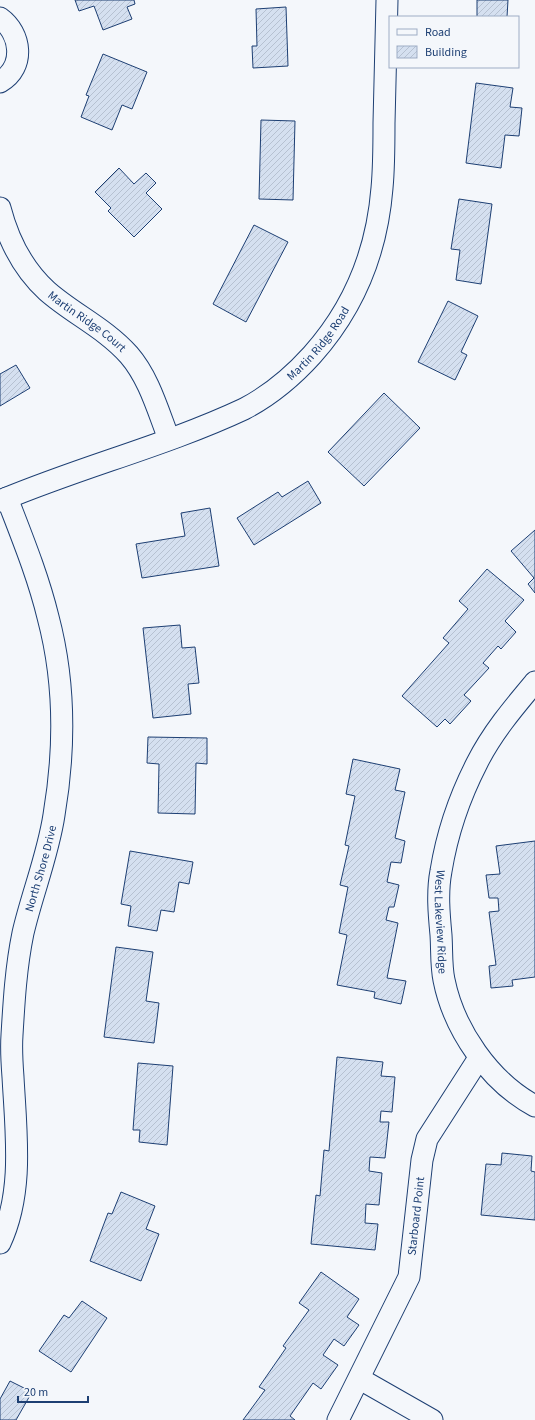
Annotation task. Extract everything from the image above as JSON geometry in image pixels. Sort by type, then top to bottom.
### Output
[{"type":"street","name":"Martin Ridge Road","points":[[4,499],[169,439],[245,408],[276,388],[300,367],[325,340],[346,310],[362,278],[374,243],[382,188],[387,0]]},
{"type":"street","points":[[0,18],[8,23],[15,34],[18,47],[17,60],[12,72],[0,82]]},
{"type":"street","name":"Martin Ridge Court","points":[[0,208],[5,227],[20,260],[47,291],[111,337],[130,355],[147,382],[169,439]]},
{"type":"street","name":"North Shore Drive","points":[[0,1243],[13,1202],[17,1160],[11,1040],[16,980],[23,934],[54,816],[60,767],[62,725],[59,676],[49,619],[35,571],[4,499]]},
{"type":"street","name":"West Lakeview Ridge","points":[[535,682],[505,717],[477,762],[455,814],[441,872],[438,907],[444,980],[457,1020],[479,1058],[501,1082],[522,1099],[535,1106]]},
{"type":"street","name":"Starboard Point","points":[[338,1420],[360,1379],[409,1277],[422,1160],[427,1139],[479,1058]]},
{"type":"street","points":[[360,1379],[432,1420]]},
{"type":"building","points":[[75,0],[134,0],[135,4],[127,7],[132,19],[103,30],[94,6],[79,11]]},
{"type":"building","points":[[477,0],[508,0],[507,16],[477,16]]},
{"type":"building","points":[[286,7],[288,66],[253,68],[252,46],[257,46],[256,9]]},
{"type":"building","points":[[103,54],[147,72],[132,109],[122,105],[112,130],[81,117],[89,96],[86,95]]},
{"type":"building","points":[[476,83],[513,88],[510,107],[522,108],[519,136],[505,135],[501,168],[466,163]]},
{"type":"building","points":[[261,120],[295,121],[293,200],[259,199]]},
{"type":"building","points":[[119,168],[134,184],[146,173],[156,183],[146,193],[162,209],[134,237],[108,211],[111,208],[95,192]]},
{"type":"building","points":[[459,199],[492,204],[481,284],[456,280],[460,250],[451,249]]},
{"type":"building","points":[[254,225],[288,242],[246,322],[213,304]]},
{"type":"building","points":[[448,301],[478,316],[461,352],[467,355],[455,380],[418,362]]},
{"type":"building","points":[[16,365],[30,388],[0,406],[0,374]]},
{"type":"building","points":[[384,393],[420,428],[364,486],[328,452]]},
{"type":"building","points":[[308,481],[321,503],[254,545],[237,518],[278,492],[282,497]]},
{"type":"building","points":[[210,508],[219,566],[142,578],[136,544],[185,536],[181,513]]},
{"type":"building","points":[[535,530],[535,593],[528,584],[534,578],[511,551]]},
{"type":"building","points":[[487,569],[524,600],[505,621],[516,632],[501,649],[498,646],[483,663],[489,668],[464,695],[471,701],[450,724],[445,719],[437,727],[402,696],[449,643],[443,638],[468,609],[459,601]]},
{"type":"building","points":[[180,625],[182,648],[195,647],[199,683],[188,684],[191,714],[153,718],[143,628]]},
{"type":"building","points":[[148,737],[207,738],[207,764],[196,763],[195,814],[158,813],[159,764],[147,763]]},
{"type":"building","points":[[353,759],[400,769],[395,790],[405,792],[395,838],[405,841],[401,863],[391,862],[387,882],[399,885],[394,907],[389,907],[386,920],[398,923],[387,978],[406,981],[401,1004],[374,998],[375,992],[337,985],[347,935],[339,933],[348,887],[340,885],[349,846],[345,845],[355,796],[346,794]]},
{"type":"building","points":[[535,841],[535,977],[512,980],[513,986],[491,988],[489,966],[496,965],[489,912],[499,911],[498,898],[489,898],[486,875],[500,874],[496,846]]},
{"type":"building","points":[[130,851],[193,862],[189,884],[179,882],[174,912],[161,910],[157,931],[128,926],[131,906],[121,904]]},
{"type":"building","points":[[116,947],[153,952],[146,1001],[159,1003],[154,1043],[104,1037]]},
{"type":"building","points":[[337,1057],[383,1062],[381,1076],[395,1077],[392,1112],[381,1111],[380,1122],[389,1122],[385,1158],[370,1157],[369,1171],[382,1173],[379,1205],[366,1204],[365,1223],[378,1224],[375,1250],[311,1244],[316,1195],[320,1196],[324,1150],[329,1151]]},
{"type":"building","points":[[138,1063],[173,1066],[167,1145],[139,1142],[140,1130],[133,1130]]},
{"type":"building","points":[[502,1153],[532,1156],[531,1171],[535,1172],[535,1220],[481,1215],[486,1164],[501,1165]]},
{"type":"building","points":[[121,1192],[155,1206],[146,1229],[159,1234],[141,1281],[90,1261],[108,1213],[112,1214]]},
{"type":"building","points":[[321,1272],[359,1299],[347,1317],[359,1325],[344,1346],[334,1339],[323,1355],[338,1365],[321,1389],[313,1383],[290,1416],[295,1420],[243,1420],[265,1390],[259,1387],[286,1348],[283,1346],[309,1310],[299,1303]]},
{"type":"building","points":[[82,1301],[107,1318],[71,1372],[39,1351],[64,1315],[69,1318]]},
{"type":"building","points":[[10,1381],[32,1392],[16,1420],[0,1420],[0,1399]]}]
